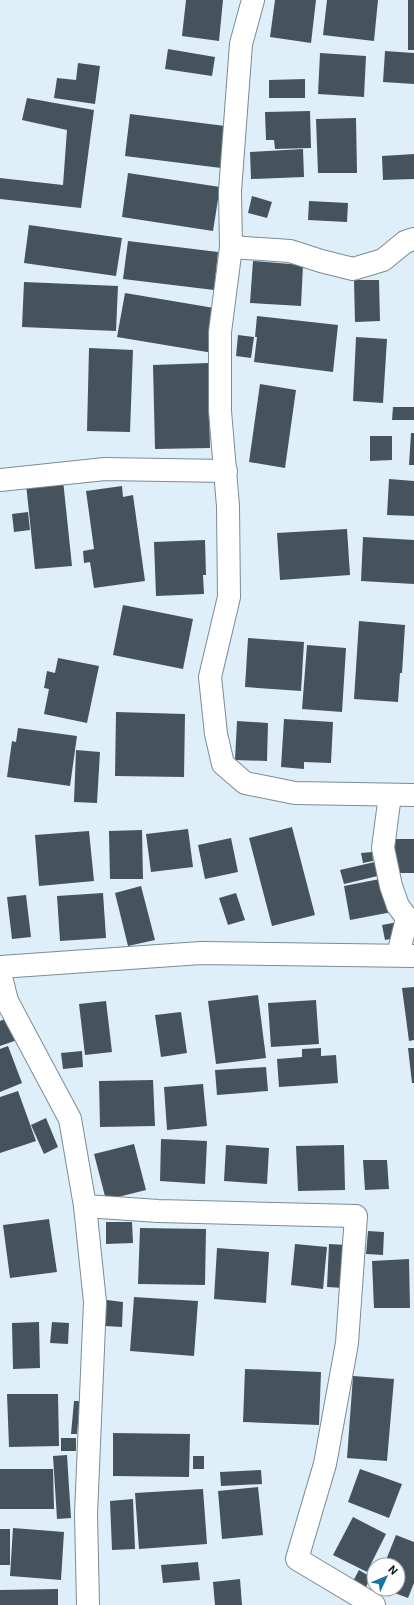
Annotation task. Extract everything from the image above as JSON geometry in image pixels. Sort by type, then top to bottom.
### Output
[{"type":"street","points":[[253,0],[241,44],[230,191],[231,247],[220,332],[220,411],[226,471],[229,597],[210,677],[216,734],[223,764],[245,783],[295,793],[414,795]]},
{"type":"street","points":[[231,247],[290,251],[321,261],[353,268],[383,260],[405,242],[414,239]]},
{"type":"street","points":[[0,480],[105,469],[226,471]]},
{"type":"street","points":[[0,967],[201,953],[406,955],[408,918],[398,906],[391,886],[383,848],[390,795]]},
{"type":"street","points":[[0,973],[4,1002],[70,1119],[85,1206],[95,1302],[86,1514],[88,1605]]},
{"type":"street","points":[[85,1206],[158,1211],[356,1216],[347,1343],[325,1464],[297,1559],[374,1605]]},
{"type":"building","points":[[186,0],[223,0],[219,41],[182,36]]},
{"type":"building","points":[[275,0],[316,0],[311,43],[270,37]]},
{"type":"building","points":[[327,0],[378,0],[374,41],[323,35]]},
{"type":"building","points":[[408,0],[414,0],[414,50],[408,50]]},
{"type":"building","points":[[168,49],[215,57],[212,76],[165,69]]},
{"type":"building","points":[[385,51],[414,53],[414,84],[383,82]]},
{"type":"building","points":[[320,53],[366,56],[364,97],[318,94]]},
{"type":"building","points":[[78,63],[100,66],[95,104],[54,98],[57,78],[76,80]]},
{"type":"building","points":[[305,79],[305,98],[269,98],[269,80]]},
{"type":"building","points":[[27,98],[94,110],[81,208],[0,199],[0,178],[63,185],[67,130],[22,120]]},
{"type":"building","points":[[310,111],[311,148],[275,149],[274,140],[266,140],[265,112]]},
{"type":"building","points":[[130,114],[225,126],[221,168],[125,156]]},
{"type":"building","points":[[356,118],[357,173],[318,173],[316,119]]},
{"type":"building","points":[[303,149],[304,177],[251,179],[250,152]]},
{"type":"building","points":[[414,154],[414,179],[383,180],[382,156]]},
{"type":"building","points":[[128,173],[220,187],[213,231],[122,217]]},
{"type":"building","points":[[252,196],[272,202],[267,218],[248,213]]},
{"type":"building","points":[[309,201],[348,203],[347,222],[308,220]]},
{"type":"building","points":[[29,225],[122,238],[116,276],[24,263]]},
{"type":"building","points":[[128,241],[218,252],[214,290],[123,279]]},
{"type":"building","points":[[253,261],[303,265],[301,306],[250,303]]},
{"type":"building","points":[[354,280],[379,280],[380,321],[355,322]]},
{"type":"building","points":[[24,282],[118,286],[116,331],[22,327]]},
{"type":"building","points":[[125,293],[220,309],[213,353],[117,337]]},
{"type":"building","points":[[257,316],[338,325],[333,372],[254,362],[257,337],[255,337]]},
{"type":"building","points":[[238,335],[254,337],[251,358],[236,356]]},
{"type":"building","points":[[356,337],[387,339],[383,403],[353,401]]},
{"type":"building","points":[[89,348],[133,350],[130,432],[87,431]]},
{"type":"building","points":[[208,363],[210,448],[155,449],[153,365]]},
{"type":"building","points":[[260,384],[296,390],[285,468],[249,462]]},
{"type":"building","points":[[393,407],[414,407],[414,420],[392,420]]},
{"type":"building","points":[[411,433],[414,433],[414,465],[409,465]]},
{"type":"building","points":[[370,436],[392,436],[392,460],[370,461]]},
{"type":"building","points":[[389,479],[414,481],[414,516],[387,515]]},
{"type":"building","points":[[63,480],[72,566],[35,569],[26,484]]},
{"type":"building","points":[[122,486],[123,497],[133,495],[145,581],[94,588],[90,562],[84,563],[83,551],[94,549],[86,491]]},
{"type":"building","points":[[28,512],[30,530],[14,532],[12,514]]},
{"type":"building","points":[[347,529],[350,575],[280,580],[277,533]]},
{"type":"building","points":[[363,537],[414,540],[414,584],[361,581]]},
{"type":"building","points":[[205,540],[206,575],[203,575],[204,594],[156,596],[154,542]]},
{"type":"building","points":[[123,605],[193,619],[183,669],[113,655]]},
{"type":"building","points":[[359,621],[405,625],[402,673],[400,673],[398,702],[354,699]]},
{"type":"building","points":[[248,638],[304,642],[301,691],[245,687]]},
{"type":"building","points":[[307,645],[346,648],[342,712],[302,709]]},
{"type":"building","points":[[58,658],[99,666],[87,723],[44,714],[49,689],[44,688],[47,671],[55,673]]},
{"type":"building","points":[[116,712],[185,714],[184,777],[115,776]]},
{"type":"building","points":[[284,719],[333,722],[331,763],[304,762],[304,769],[281,767]]},
{"type":"building","points":[[237,721],[268,723],[267,761],[235,760]]},
{"type":"building","points":[[18,728],[77,736],[70,786],[7,777],[12,741],[16,742]]},
{"type":"building","points":[[76,750],[100,752],[97,803],[74,802]]},
{"type":"building","points":[[292,827],[315,915],[272,926],[249,838]]},
{"type":"building","points":[[188,829],[193,867],[151,872],[146,834]]},
{"type":"building","points":[[142,830],[143,879],[110,879],[109,831]]},
{"type":"building","points":[[89,831],[94,881],[39,886],[35,835]]},
{"type":"building","points":[[231,838],[238,872],[205,879],[198,845]]},
{"type":"building","points":[[393,839],[414,839],[414,873],[393,873]]},
{"type":"building","points":[[372,852],[373,861],[363,863],[361,853]]},
{"type":"building","points":[[379,861],[382,875],[344,884],[340,870]]},
{"type":"building","points":[[385,878],[392,912],[350,920],[344,886]]},
{"type":"building","points":[[141,886],[155,940],[128,946],[115,893]]},
{"type":"building","points":[[103,893],[106,938],[60,941],[57,896]]},
{"type":"building","points":[[236,893],[245,920],[228,925],[219,898]]},
{"type":"building","points":[[26,895],[31,937],[12,939],[7,897]]},
{"type":"building","points":[[398,922],[401,937],[385,940],[382,925]]},
{"type":"building","points":[[414,987],[414,1040],[409,1041],[402,988]]},
{"type":"building","points":[[258,995],[266,1058],[216,1064],[208,1001]]},
{"type":"building","points":[[316,1000],[319,1044],[271,1047],[268,1003]]},
{"type":"building","points":[[106,1001],[112,1052],[85,1055],[79,1004]]},
{"type":"building","points":[[181,1012],[187,1053],[161,1057],[155,1015]]},
{"type":"building","points":[[12,1016],[20,1039],[0,1046],[0,1021]]},
{"type":"building","points":[[8,1046],[22,1083],[0,1092],[0,1049]]},
{"type":"building","points":[[321,1048],[321,1056],[336,1055],[338,1083],[279,1087],[277,1059],[302,1057],[302,1049]]},
{"type":"building","points":[[408,1048],[414,1048],[414,1083],[412,1083]]},
{"type":"building","points":[[82,1051],[83,1067],[63,1069],[61,1053]]},
{"type":"building","points":[[266,1067],[268,1091],[217,1095],[215,1070]]},
{"type":"building","points":[[153,1080],[155,1126],[100,1127],[99,1081]]},
{"type":"building","points":[[203,1084],[207,1126],[167,1130],[164,1087]]},
{"type":"building","points":[[18,1091],[36,1141],[0,1153],[0,1097]]},
{"type":"building","points":[[46,1118],[58,1147],[44,1154],[31,1125]]},
{"type":"building","points":[[161,1139],[207,1141],[205,1184],[160,1181]]},
{"type":"building","points":[[134,1144],[146,1190],[106,1200],[94,1154]]},
{"type":"building","points":[[226,1145],[269,1148],[267,1184],[224,1181]]},
{"type":"building","points":[[344,1145],[345,1190],[298,1191],[296,1146]]},
{"type":"building","points":[[363,1160],[387,1160],[389,1189],[365,1190]]},
{"type":"building","points":[[49,1219],[57,1272],[10,1278],[3,1225]]},
{"type":"building","points":[[106,1222],[132,1222],[133,1243],[106,1244]]},
{"type":"building","points":[[140,1228],[206,1229],[205,1285],[138,1284]]},
{"type":"building","points":[[368,1231],[384,1232],[383,1255],[366,1254]]},
{"type":"building","points":[[295,1244],[327,1247],[323,1289],[291,1285]]},
{"type":"building","points":[[329,1244],[347,1245],[344,1288],[327,1287]]},
{"type":"building","points":[[217,1248],[269,1252],[266,1303],[214,1299]]},
{"type":"building","points":[[409,1259],[410,1308],[374,1308],[372,1261]]},
{"type":"building","points":[[134,1297],[198,1301],[194,1356],[130,1351]]},
{"type":"building","points":[[107,1300],[123,1302],[122,1327],[105,1326]]},
{"type":"building","points":[[39,1322],[40,1368],[13,1369],[12,1323]]},
{"type":"building","points":[[52,1322],[69,1323],[68,1344],[50,1343]]},
{"type":"building","points":[[245,1369],[321,1372],[319,1425],[243,1422]]},
{"type":"building","points":[[353,1376],[394,1379],[387,1461],[347,1458]]},
{"type":"building","points":[[7,1394],[58,1394],[59,1446],[9,1447]]},
{"type":"building","points":[[74,1401],[80,1401],[77,1434],[71,1434]]},
{"type":"building","points":[[113,1433],[190,1434],[189,1477],[113,1476]]},
{"type":"building","points":[[61,1438],[76,1438],[76,1451],[61,1451]]},
{"type":"building","points":[[67,1455],[71,1518],[57,1519],[53,1456]]},
{"type":"building","points":[[193,1456],[204,1456],[204,1469],[193,1469]]},
{"type":"building","points":[[0,1469],[53,1469],[54,1509],[0,1509]]},
{"type":"building","points":[[360,1469],[402,1484],[389,1518],[348,1502]]},
{"type":"building","points":[[261,1470],[262,1484],[221,1486],[220,1472]]},
{"type":"building","points":[[258,1487],[263,1535],[222,1539],[218,1491]]},
{"type":"building","points":[[203,1489],[207,1544],[139,1549],[135,1493]]},
{"type":"building","points":[[133,1499],[135,1549],[112,1550],[110,1501]]},
{"type":"building","points":[[353,1517],[386,1534],[374,1557],[366,1557],[366,1572],[333,1555]]},
{"type":"building","points":[[13,1528],[64,1532],[61,1580],[10,1576]]},
{"type":"building","points":[[0,1529],[10,1529],[10,1565],[0,1565]]},
{"type":"building","points":[[396,1535],[414,1542],[414,1583],[408,1598],[405,1597],[406,1557],[387,1557]]},
{"type":"building","points":[[198,1562],[200,1580],[163,1583],[161,1565]]},
{"type":"building","points":[[359,1570],[366,1574],[365,1589],[352,1583]]},
{"type":"building","points":[[240,1579],[242,1605],[215,1605],[213,1582]]},
{"type":"building","points":[[58,1589],[58,1605],[0,1605],[0,1590]]}]
